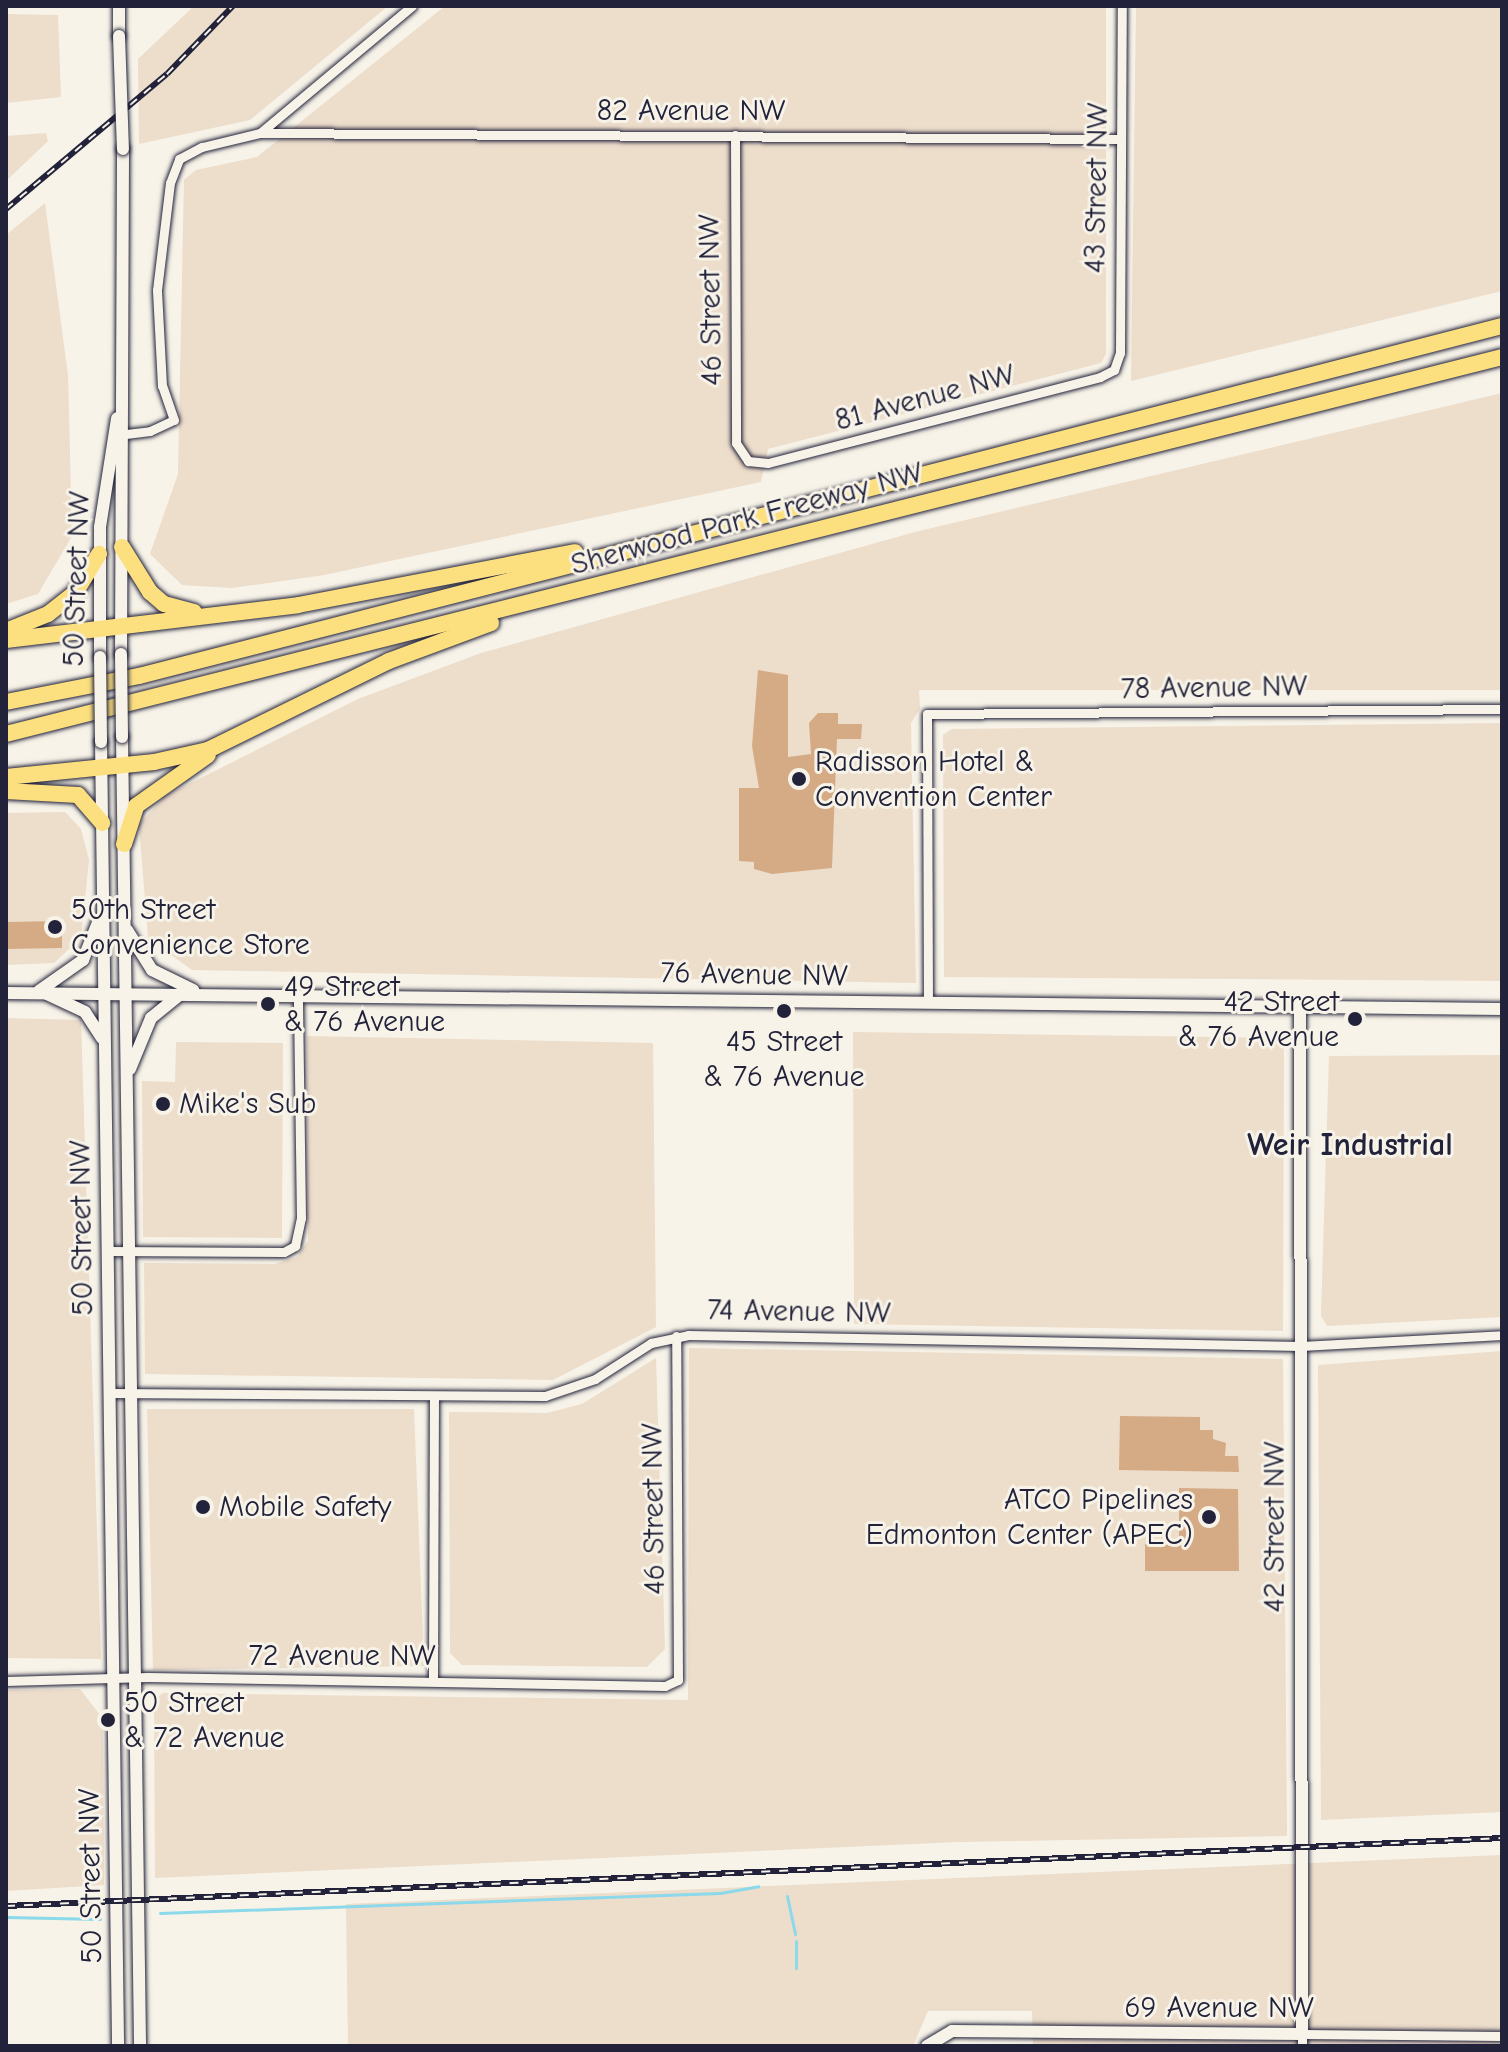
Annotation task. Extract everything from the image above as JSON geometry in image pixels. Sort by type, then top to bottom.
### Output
[{"type":"highway","name":"Sherwood Park Freeway NW","points":[[6,702],[139,676],[1502,326]]},
{"type":"highway","name":"Sherwood Park Freeway NW","points":[[6,734],[1502,357]]},
{"type":"highway","points":[[122,547],[137,579],[164,604],[211,615]]},
{"type":"highway","points":[[6,640],[364,593],[575,552],[609,554]]},
{"type":"highway","points":[[6,631],[48,614],[75,593],[99,554]]},
{"type":"highway","points":[[124,844],[136,806],[150,793],[237,737],[389,661],[530,604]]},
{"type":"highway","points":[[6,777],[180,758],[237,737]]},
{"type":"highway","points":[[6,791],[78,795],[102,823]]},
{"type":"main road","name":"50 Street NW","points":[[118,2046],[99,554],[120,412],[123,149],[119,6]]},
{"type":"main road","name":"50 Street NW","points":[[115,434],[122,547],[140,2046]]},
{"type":"main road","points":[[103,909],[83,960],[40,992],[85,1012],[105,1044]]},
{"type":"main road","points":[[125,924],[152,970],[200,993]]},
{"type":"main road","name":"76 Avenue NW","points":[[6,993],[104,991],[1300,1009],[1502,1009]]},
{"type":"main road","points":[[127,1079],[151,1018],[182,993]]},
{"type":"main road","name":"42 Street NW","points":[[1300,1009],[1302,2040]]},
{"type":"main road","name":"69 Avenue NW","points":[[932,2041],[1302,2040]]},
{"type":"street","points":[[115,434],[150,431],[174,420],[162,386],[157,290],[172,170],[189,151],[260,133],[412,6]]},
{"type":"street","name":"43 Street NW","points":[[1114,370],[1120,353],[1122,6]]},
{"type":"street","name":"82 Avenue NW","points":[[260,133],[1121,139]]},
{"type":"street","name":"46 Street NW","points":[[735,135],[736,443],[748,461]]},
{"type":"street","name":"81 Avenue NW","points":[[748,461],[768,463],[1114,370]]},
{"type":"street","name":"78 Avenue NW","points":[[928,1003],[927,714],[1502,709]]},
{"type":"street","points":[[108,1251],[284,1252],[295,1246],[301,1218],[298,995]]},
{"type":"street","name":"74 Avenue NW","points":[[110,1393],[434,1398],[562,1393],[651,1343],[676,1336],[1301,1346],[1502,1335]]},
{"type":"street","name":"46 Street NW","points":[[676,1336],[678,1680]]},
{"type":"street","points":[[433,1680],[434,1398]]},
{"type":"street","name":"72 Avenue NW","points":[[6,1681],[114,1681],[137,1677],[665,1686],[678,1680]]},
{"type":"street","name":"69 Avenue NW","points":[[1302,2040],[1502,2036]]},
{"type":"shaded area","points":[[194,6],[388,6],[250,120],[139,144],[138,59]]},
{"type":"shaded area","points":[[445,6],[1106,6],[1106,354],[1101,363],[768,449],[761,482],[324,575],[232,588],[182,585],[150,554],[178,474],[184,180],[196,170],[257,157]]},
{"type":"shaded area","points":[[1136,6],[1502,6],[1502,291],[1131,381]]},
{"type":"shaded area","points":[[6,14],[58,15],[61,97],[6,103]]},
{"type":"shaded area","points":[[46,133],[48,141],[6,181],[6,136]]},
{"type":"shaded area","points":[[45,203],[68,375],[72,536],[38,594],[6,604],[6,235]]},
{"type":"shaded area","points":[[1502,393],[1502,690],[919,690],[920,709],[911,723],[916,983],[192,970],[148,938],[139,825],[165,796],[358,699],[481,653],[915,532]]},
{"type":"shaded area","points":[[1502,723],[1502,981],[944,977],[943,735],[952,729]]},
{"type":"shaded area","points":[[65,812],[81,829],[89,860],[81,938],[54,963],[6,965],[6,813]]},
{"type":"shaded area","points":[[6,1018],[81,1020],[101,1659],[6,1658]]},
{"type":"shaded area","points":[[853,1032],[1284,1038],[1283,1331],[854,1324]]},
{"type":"shaded area","points":[[307,1036],[653,1043],[656,1327],[553,1380],[145,1374],[144,1263],[275,1264],[297,1257],[308,1241]]},
{"type":"shaded area","points":[[176,1042],[283,1043],[282,1238],[143,1237],[142,1081],[175,1082]]},
{"type":"shaded area","points":[[1502,1055],[1502,1317],[1327,1326],[1321,1316],[1329,1056]]},
{"type":"shaded area","points":[[689,1348],[1283,1359],[1287,1836],[959,1842],[155,1878],[154,1700],[163,1693],[688,1700]]},
{"type":"shaded area","points":[[1502,1351],[1502,1812],[1321,1820],[1318,1365]]},
{"type":"shaded area","points":[[656,1358],[665,1649],[647,1667],[462,1665],[450,1653],[449,1412],[547,1413],[582,1404]]},
{"type":"shaded area","points":[[147,1409],[414,1409],[424,1666],[153,1670]]},
{"type":"shaded area","points":[[80,1689],[103,1719],[104,1885],[6,1891],[6,1690]]},
{"type":"shaded area","points":[[1502,1855],[1502,2046],[1033,2046],[1032,2011],[928,2011],[913,2046],[348,2046],[346,1904]]},
{"type":"building","name":"Radisson Hotel & Convention Center","points":[[758,670],[788,675],[788,757],[811,754],[809,723],[818,713],[838,713],[838,724],[862,724],[861,739],[837,739],[832,868],[772,874],[754,869],[754,862],[739,861],[739,788],[759,788],[752,746]]},
{"type":"building","points":[[62,921],[62,948],[6,949],[6,922]]},
{"type":"building","points":[[1120,1416],[1200,1417],[1200,1430],[1213,1430],[1213,1439],[1226,1443],[1225,1456],[1238,1456],[1239,1472],[1119,1470]]},
{"type":"building","points":[[1179,1488],[1238,1489],[1239,1571],[1145,1571],[1145,1544],[1179,1544]]},
{"type":"waterway","points":[[160,1913],[720,1893],[758,1886]]},
{"type":"waterway","points":[[787,1896],[795,1934]]},
{"type":"waterway","points":[[6,1917],[100,1919]]},
{"type":"waterway","points":[[796,1941],[796,1968]]},
{"type":"railway","points":[[6,209],[167,74],[233,6]]},
{"type":"railway","points":[[6,1906],[1502,1838]]},
{"type":"place","name":"Radisson Hotel & Convention Center","points":[[799,779]]},
{"type":"place","name":"50th Street Convenience Store","points":[[55,927]]},
{"type":"place","name":"49 Street & 76 Avenue","points":[[268,1004]]},
{"type":"place","name":"45 Street & 76 Avenue","points":[[784,1011]]},
{"type":"place","name":"42 Street & 76 Avenue","points":[[1355,1019]]},
{"type":"place","name":"Mike's Sub","points":[[163,1104]]},
{"type":"place","name":"Mobile Safety","points":[[203,1507]]},
{"type":"place","name":"ATCO Pipelines Edmonton Center (APEC)","points":[[1209,1517]]},
{"type":"place","name":"50 Street & 72 Avenue","points":[[108,1720]]},
{"type":"district","name":"Weir Industrial","points":[[1350,1145]]}]
